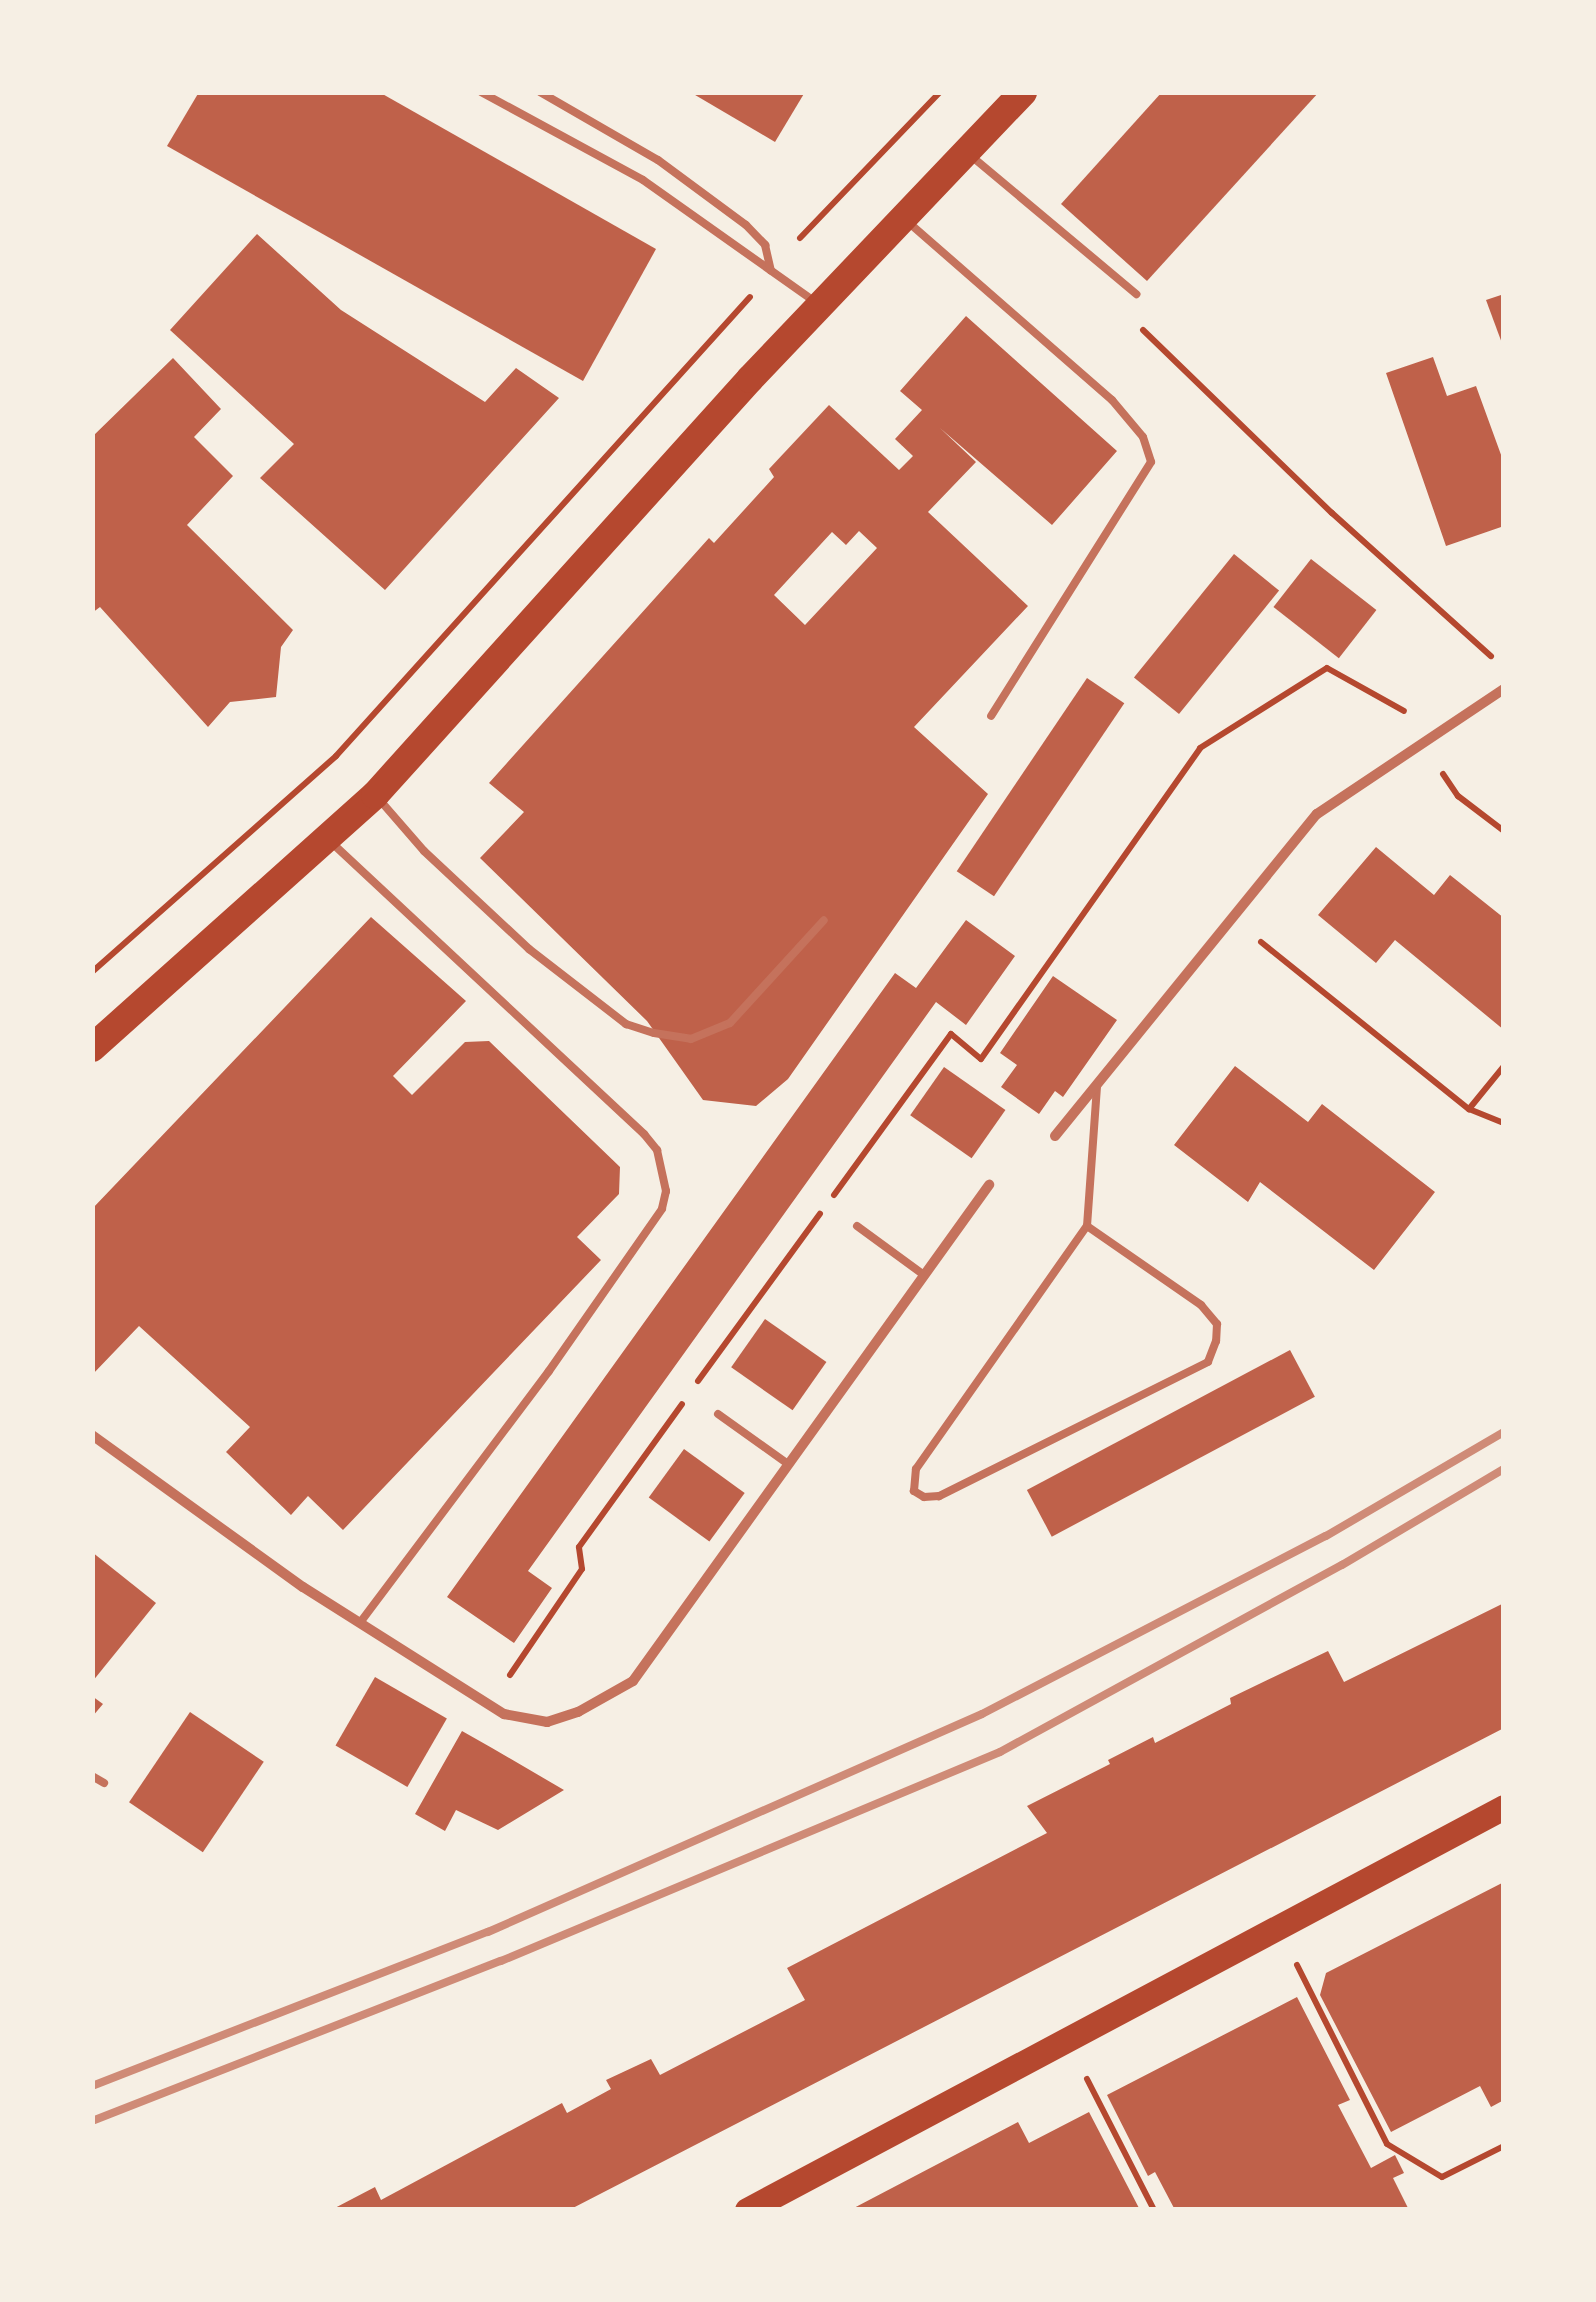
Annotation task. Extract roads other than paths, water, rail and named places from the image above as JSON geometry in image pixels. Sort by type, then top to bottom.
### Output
[{"type":"highway","points":[[94,1045],[375,795],[750,378],[822,307],[1023,92]]},
{"type":"main road","points":[[747,2210],[1504,1807]]},
{"type":"street","points":[[1055,1136],[1318,814],[1504,689]]},
{"type":"street","points":[[92,1435],[360,1623],[504,1714],[547,1722],[578,1712],[633,1681],[988,1185]]},
{"type":"lane","points":[[481,92],[643,180],[822,307]]},
{"type":"lane","points":[[540,92],[658,160],[746,225],[765,245],[771,270]]},
{"type":"lane","points":[[967,152],[1136,294]]},
{"type":"lane","points":[[905,219],[1112,400],[1143,437],[1151,462],[991,716]]},
{"type":"lane","points":[[375,795],[424,851],[528,949],[626,1024],[654,1033],[691,1039],[730,1023],[824,920]]},
{"type":"lane","points":[[328,839],[644,1134],[657,1150],[666,1191],[662,1209],[549,1372],[360,1623]]},
{"type":"lane","points":[[1086,1226],[1201,1305],[1217,1324],[1208,1362],[940,1496],[924,1497],[914,1491],[916,1469],[1086,1226],[1097,1083]]},
{"type":"lane","points":[[856,1226],[924,1275]]},
{"type":"lane","points":[[718,1414],[788,1464]]},
{"type":"lane","points":[[92,1776],[104,1783]]},
{"type":"railway","points":[[92,2086],[488,1932],[982,1714],[1326,1536],[1504,1432]]},
{"type":"railway","points":[[92,2121],[501,1961],[1000,1752],[1342,1565],[1504,1469]]}]
